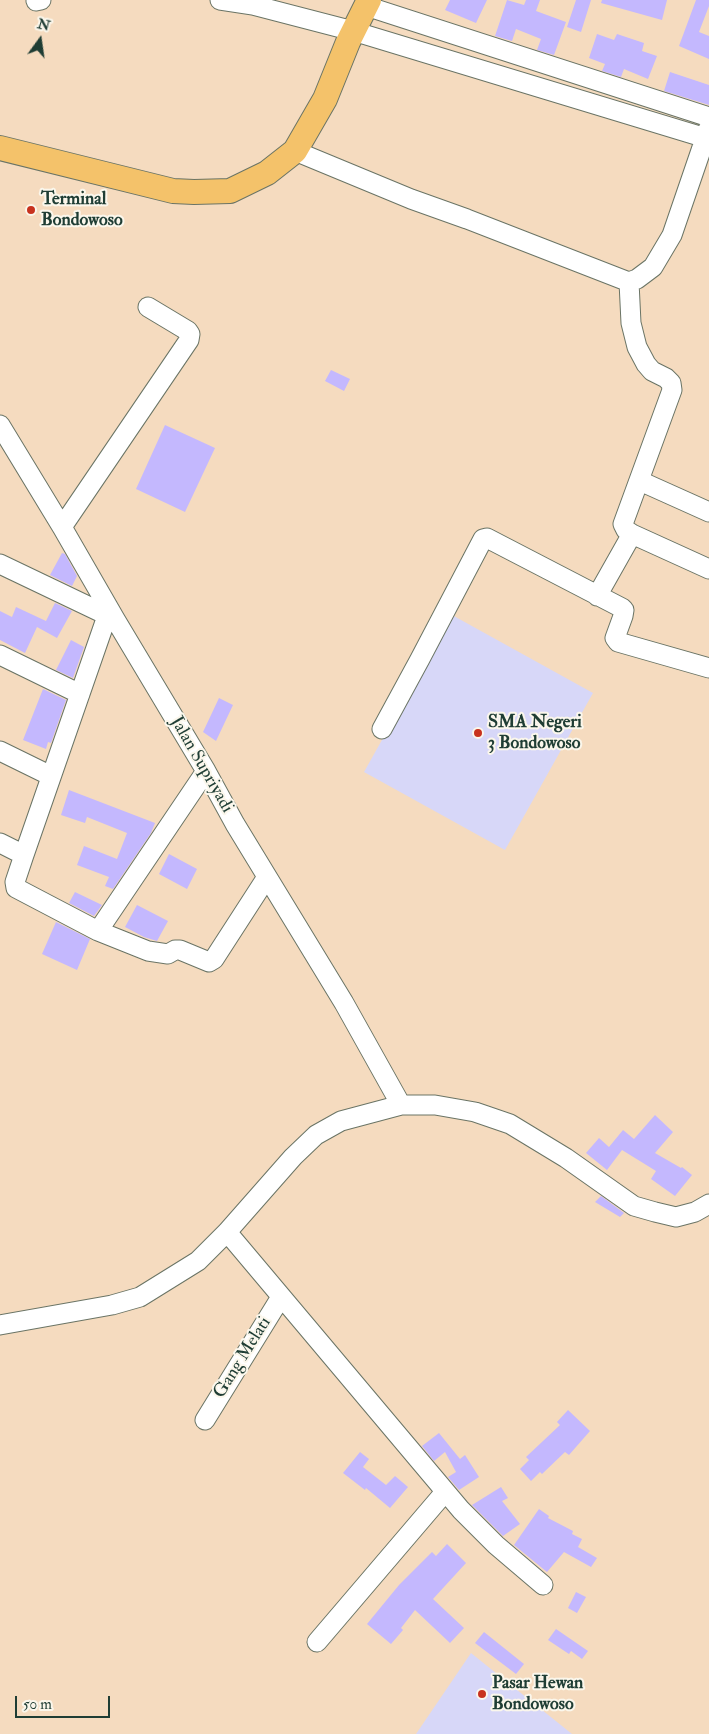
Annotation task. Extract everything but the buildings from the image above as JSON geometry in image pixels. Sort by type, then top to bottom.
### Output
[{"type":"main road","points":[[0,148],[174,191],[230,191],[267,173],[295,151],[325,99],[353,31],[367,3]]},
{"type":"street","points":[[220,0],[253,6],[353,31],[708,134],[672,235],[653,267],[637,279],[628,282],[411,199],[295,151]]},
{"type":"street","points":[[367,3],[709,117]]},
{"type":"street","points":[[628,282],[631,323],[637,347],[646,364],[652,371],[666,378],[671,383],[672,390],[623,524],[626,530],[632,534],[709,569]]},
{"type":"street","points":[[62,526],[189,340],[190,334],[185,328],[148,307]]},
{"type":"street","name":"Jalan Supriyadi","points":[[0,426],[62,526],[111,618],[206,771],[235,824],[344,1003],[400,1105]]},
{"type":"street","points":[[640,481],[709,512]]},
{"type":"street","points":[[597,596],[632,534]]},
{"type":"street","points":[[382,729],[483,539],[487,538],[624,610],[615,633],[615,638],[618,642],[709,668]]},
{"type":"street","points":[[0,564],[111,618],[80,694],[51,776],[15,882],[16,888],[98,931],[148,951],[168,954],[178,950],[207,961],[212,961],[267,877]]},
{"type":"street","points":[[0,655],[80,694]]},
{"type":"street","points":[[0,751],[51,776]]},
{"type":"street","points":[[98,931],[206,771]]},
{"type":"street","points":[[0,843],[24,855]]},
{"type":"street","points":[[0,1325],[112,1306],[140,1297],[198,1261],[227,1232],[293,1157],[316,1135],[341,1121],[400,1105],[435,1105],[475,1112],[510,1124],[566,1158],[634,1206],[676,1217],[695,1212],[709,1204]]},
{"type":"street","points":[[227,1232],[446,1492],[496,1545],[544,1585]]},
{"type":"street","name":"Gang Melati","points":[[205,1420],[281,1297]]},
{"type":"street","points":[[317,1642],[446,1492]]},
{"type":"shaded area","name":"SMA Negeri 3 Bondowoso","points":[[452,615],[593,693],[505,850],[364,772]]},
{"type":"shaded area","name":"Pasar Hewan Bondowoso","points":[[471,1653],[572,1734],[416,1734]]},
{"type":"place","name":"Terminal Bondowoso","points":[[31,210]]},
{"type":"place","name":"SMA Negeri 3 Bondowoso","points":[[478,733]]},
{"type":"place","name":"Pasar Hewan Bondowoso","points":[[482,1694]]}]
